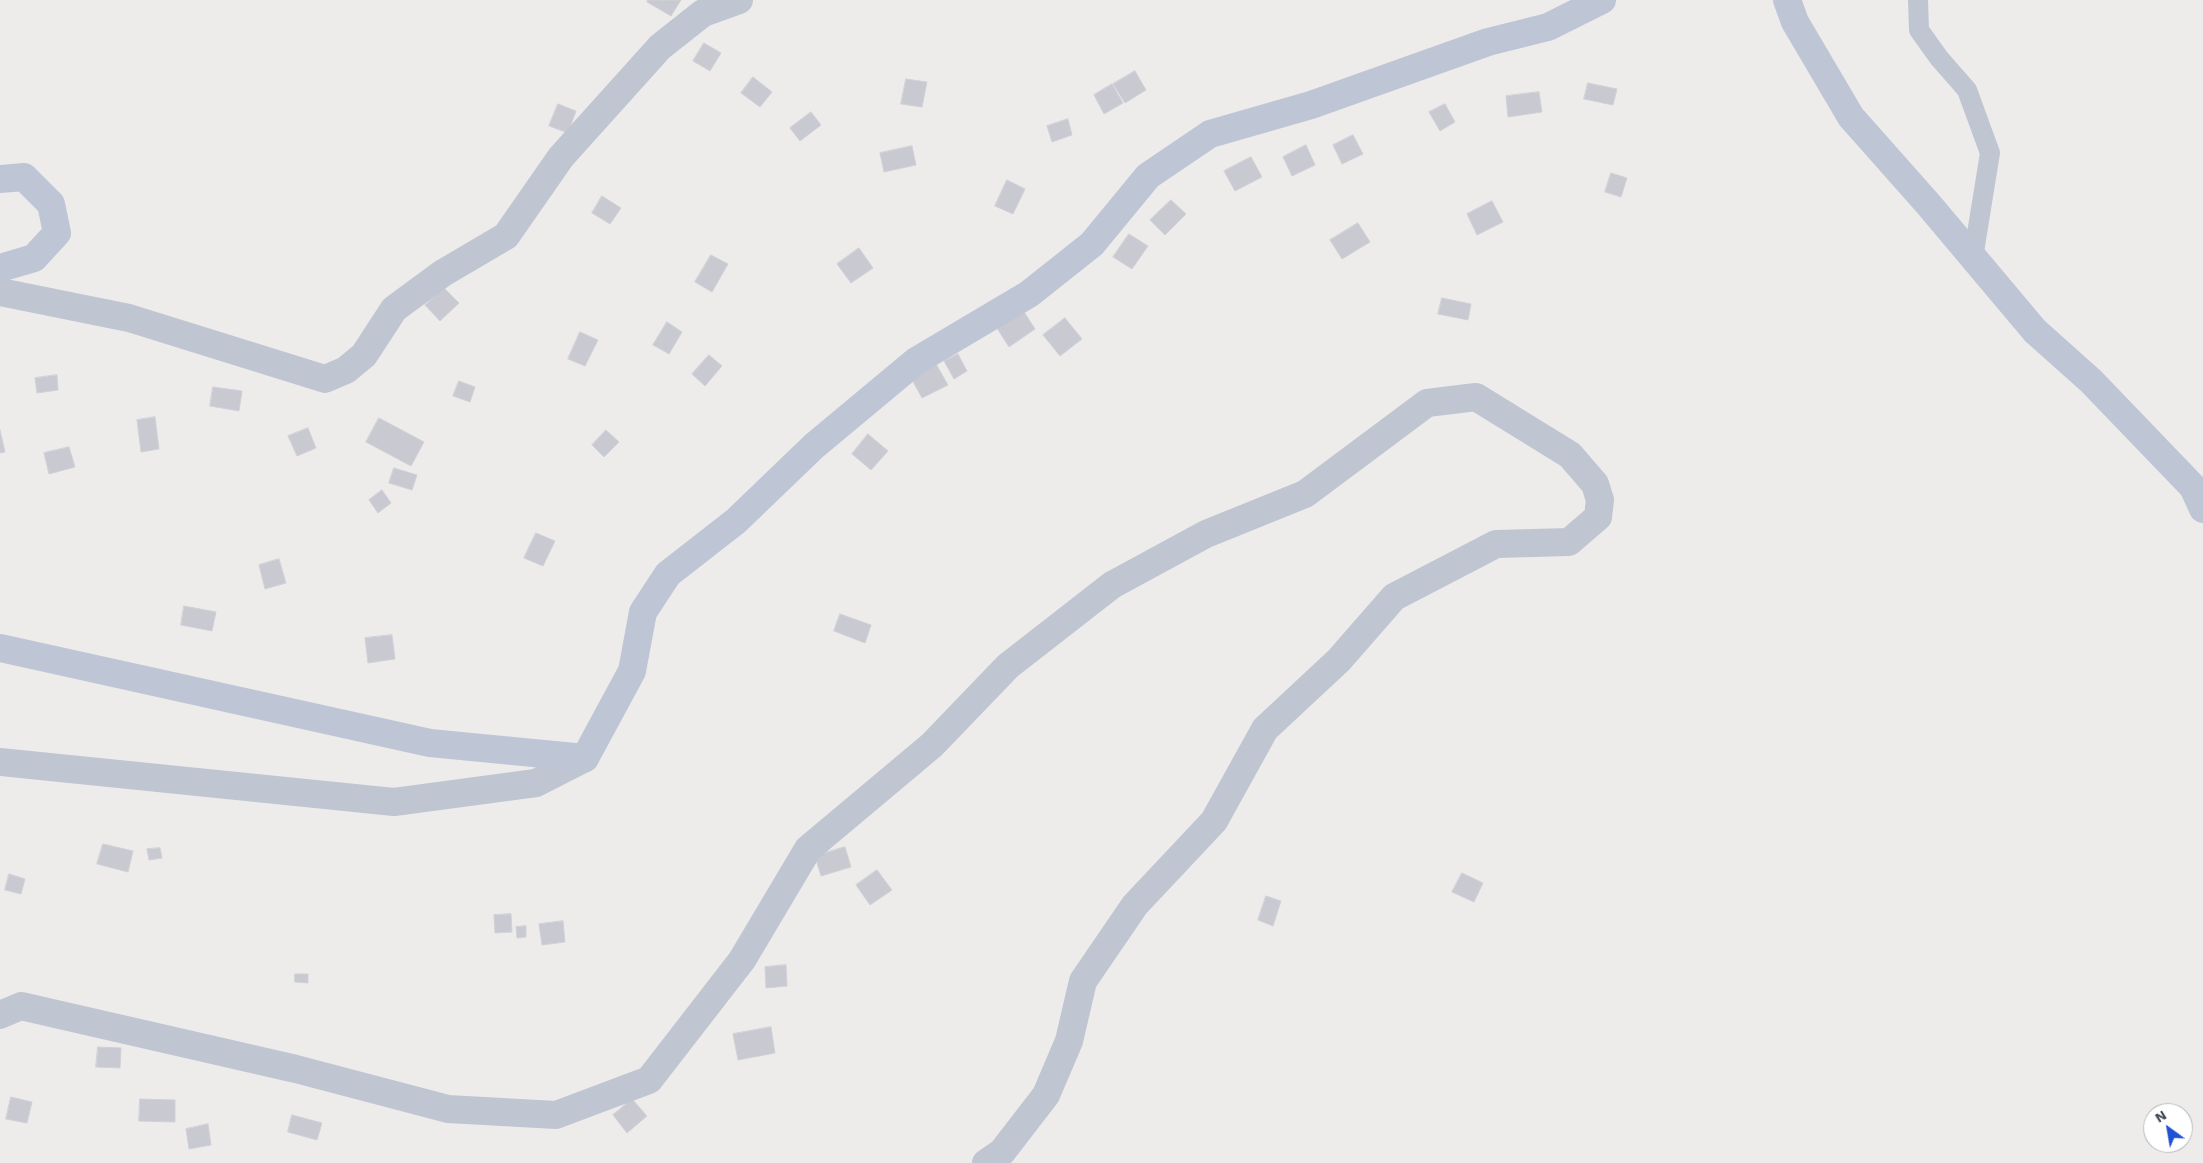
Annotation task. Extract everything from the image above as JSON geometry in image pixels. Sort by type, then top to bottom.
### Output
[{"type":"main road","points":[[0,648],[430,743],[585,758],[632,671],[643,612],[668,574],[736,521],[814,446],[916,361],[1029,294],[1092,244],[1148,176],[1210,134],[1311,105],[1488,42],[1548,27],[1602,0]]},
{"type":"main road","points":[[1787,0],[1795,22],[1851,117],[2035,332],[2091,382],[2193,487],[2203,509]]},
{"type":"main road","points":[[0,179],[24,177],[51,204],[57,233],[34,258],[0,268]]},
{"type":"street","points":[[0,292],[129,318],[325,379],[346,370],[364,355],[394,309],[443,273],[506,236],[561,157],[660,47],[703,14],[739,0]]},
{"type":"street","points":[[0,1014],[20,1006],[296,1069],[448,1109],[556,1114],[649,1080],[742,960],[808,849],[932,744],[1008,666],[1112,585],[1206,534],[1305,494],[1427,403],[1476,397],[1570,455],[1596,484],[1600,500],[1598,517],[1569,542],[1496,544],[1394,597],[1338,660],[1265,729],[1214,821],[1135,906],[1083,981],[1070,1041],[1046,1095],[1002,1152],[986,1163]]},
{"type":"street","points":[[0,762],[394,802],[536,784],[585,758]]},
{"type":"lane","points":[[1918,0],[1919,30],[1938,58],[1967,90],[1990,153],[1973,258]]},
{"type":"building","points":[[648,0],[681,0],[671,16],[647,2]]},
{"type":"building","points":[[704,43],[721,53],[710,71],[693,61]]},
{"type":"building","points":[[1135,71],[1146,90],[1125,103],[1113,84]]},
{"type":"building","points":[[753,77],[772,92],[760,107],[741,93]]},
{"type":"building","points":[[906,79],[927,82],[922,107],[901,104]]},
{"type":"building","points":[[1588,83],[1617,89],[1613,105],[1584,99]]},
{"type":"building","points":[[1112,84],[1123,103],[1104,114],[1094,95]]},
{"type":"building","points":[[1539,92],[1542,112],[1508,117],[1506,96]]},
{"type":"building","points":[[558,104],[576,111],[568,133],[549,126]]},
{"type":"building","points":[[1445,104],[1455,122],[1440,131],[1429,112]]},
{"type":"building","points":[[811,112],[821,125],[800,141],[790,128]]},
{"type":"building","points":[[1068,119],[1072,135],[1052,142],[1047,126]]},
{"type":"building","points":[[1353,135],[1363,154],[1342,164],[1333,145]]},
{"type":"building","points":[[1306,145],[1315,165],[1292,176],[1283,157]]},
{"type":"building","points":[[912,146],[916,165],[884,172],[880,153]]},
{"type":"building","points":[[1251,157],[1262,177],[1235,191],[1224,171]]},
{"type":"building","points":[[1611,173],[1627,178],[1621,197],[1605,192]]},
{"type":"building","points":[[1007,180],[1025,189],[1013,214],[995,206]]},
{"type":"building","points":[[602,196],[621,208],[610,224],[592,213]]},
{"type":"building","points":[[1171,200],[1186,214],[1165,235],[1150,220]]},
{"type":"building","points":[[1492,201],[1503,222],[1477,235],[1467,214]]},
{"type":"building","points":[[1358,223],[1370,242],[1342,259],[1330,240]]},
{"type":"building","points":[[1129,234],[1148,246],[1132,269],[1113,257]]},
{"type":"building","points":[[859,248],[873,268],[851,283],[837,264]]},
{"type":"building","points":[[711,255],[728,264],[712,292],[695,282]]},
{"type":"building","points":[[444,288],[459,303],[440,321],[425,305]]},
{"type":"building","points":[[1442,298],[1471,304],[1468,320],[1438,314]]},
{"type":"building","points":[[1021,307],[1035,329],[1009,347],[995,325]]},
{"type":"building","points":[[1065,318],[1082,339],[1060,356],[1043,335]]},
{"type":"building","points":[[667,322],[682,332],[669,354],[653,345]]},
{"type":"building","points":[[580,332],[598,340],[585,366],[568,359]]},
{"type":"building","points":[[958,354],[967,371],[954,379],[944,361]]},
{"type":"building","points":[[709,355],[722,366],[705,386],[692,374]]},
{"type":"building","points":[[936,364],[948,385],[922,398],[911,378]]},
{"type":"building","points":[[57,375],[58,390],[37,393],[35,378]]},
{"type":"building","points":[[459,381],[475,387],[470,402],[453,396]]},
{"type":"building","points":[[213,387],[242,391],[239,411],[210,406]]},
{"type":"building","points":[[155,417],[159,449],[141,452],[137,420]]},
{"type":"building","points":[[379,418],[424,442],[411,466],[366,442]]},
{"type":"building","points":[[308,428],[316,448],[297,456],[288,436]]},
{"type":"building","points":[[0,430],[5,452],[0,453]]},
{"type":"building","points":[[606,430],[619,442],[604,457],[592,445]]},
{"type":"building","points":[[868,434],[888,451],[871,470],[852,454]]},
{"type":"building","points":[[69,447],[75,467],[49,474],[44,453]]},
{"type":"building","points":[[394,468],[417,475],[412,490],[389,483]]},
{"type":"building","points":[[382,490],[391,503],[378,513],[369,500]]},
{"type":"building","points":[[536,533],[555,541],[543,566],[524,558]]},
{"type":"building","points":[[279,559],[286,583],[265,589],[259,565]]},
{"type":"building","points":[[184,606],[216,612],[212,631],[181,625]]},
{"type":"building","points":[[840,614],[871,625],[865,643],[834,631]]},
{"type":"building","points":[[392,635],[395,659],[368,663],[365,638]]},
{"type":"building","points":[[103,844],[133,851],[128,872],[97,864]]},
{"type":"building","points":[[845,847],[851,867],[821,876],[815,856]]},
{"type":"building","points":[[160,848],[162,858],[149,860],[147,849]]},
{"type":"building","points":[[877,870],[892,890],[870,905],[856,885]]},
{"type":"building","points":[[1462,873],[1483,883],[1474,902],[1452,892]]},
{"type":"building","points":[[9,874],[25,879],[21,894],[5,890]]},
{"type":"building","points":[[1266,896],[1281,901],[1273,926],[1258,920]]},
{"type":"building","points":[[511,914],[512,932],[495,933],[494,915]]},
{"type":"building","points":[[563,921],[565,942],[542,945],[539,924]]},
{"type":"building","points":[[526,926],[526,937],[517,938],[516,927]]},
{"type":"building","points":[[786,965],[787,986],[766,988],[765,967]]},
{"type":"building","points":[[295,974],[308,974],[308,983],[295,982]]},
{"type":"building","points":[[771,1027],[775,1053],[738,1060],[733,1034]]},
{"type":"building","points":[[98,1047],[121,1048],[120,1068],[96,1067]]},
{"type":"building","points":[[11,1097],[32,1102],[27,1123],[6,1119]]},
{"type":"building","points":[[140,1099],[175,1100],[175,1122],[139,1121]]},
{"type":"building","points":[[632,1099],[647,1116],[627,1133],[613,1115]]},
{"type":"building","points":[[292,1115],[322,1123],[317,1140],[288,1132]]},
{"type":"building","points":[[208,1124],[211,1145],[189,1149],[186,1129]]}]
